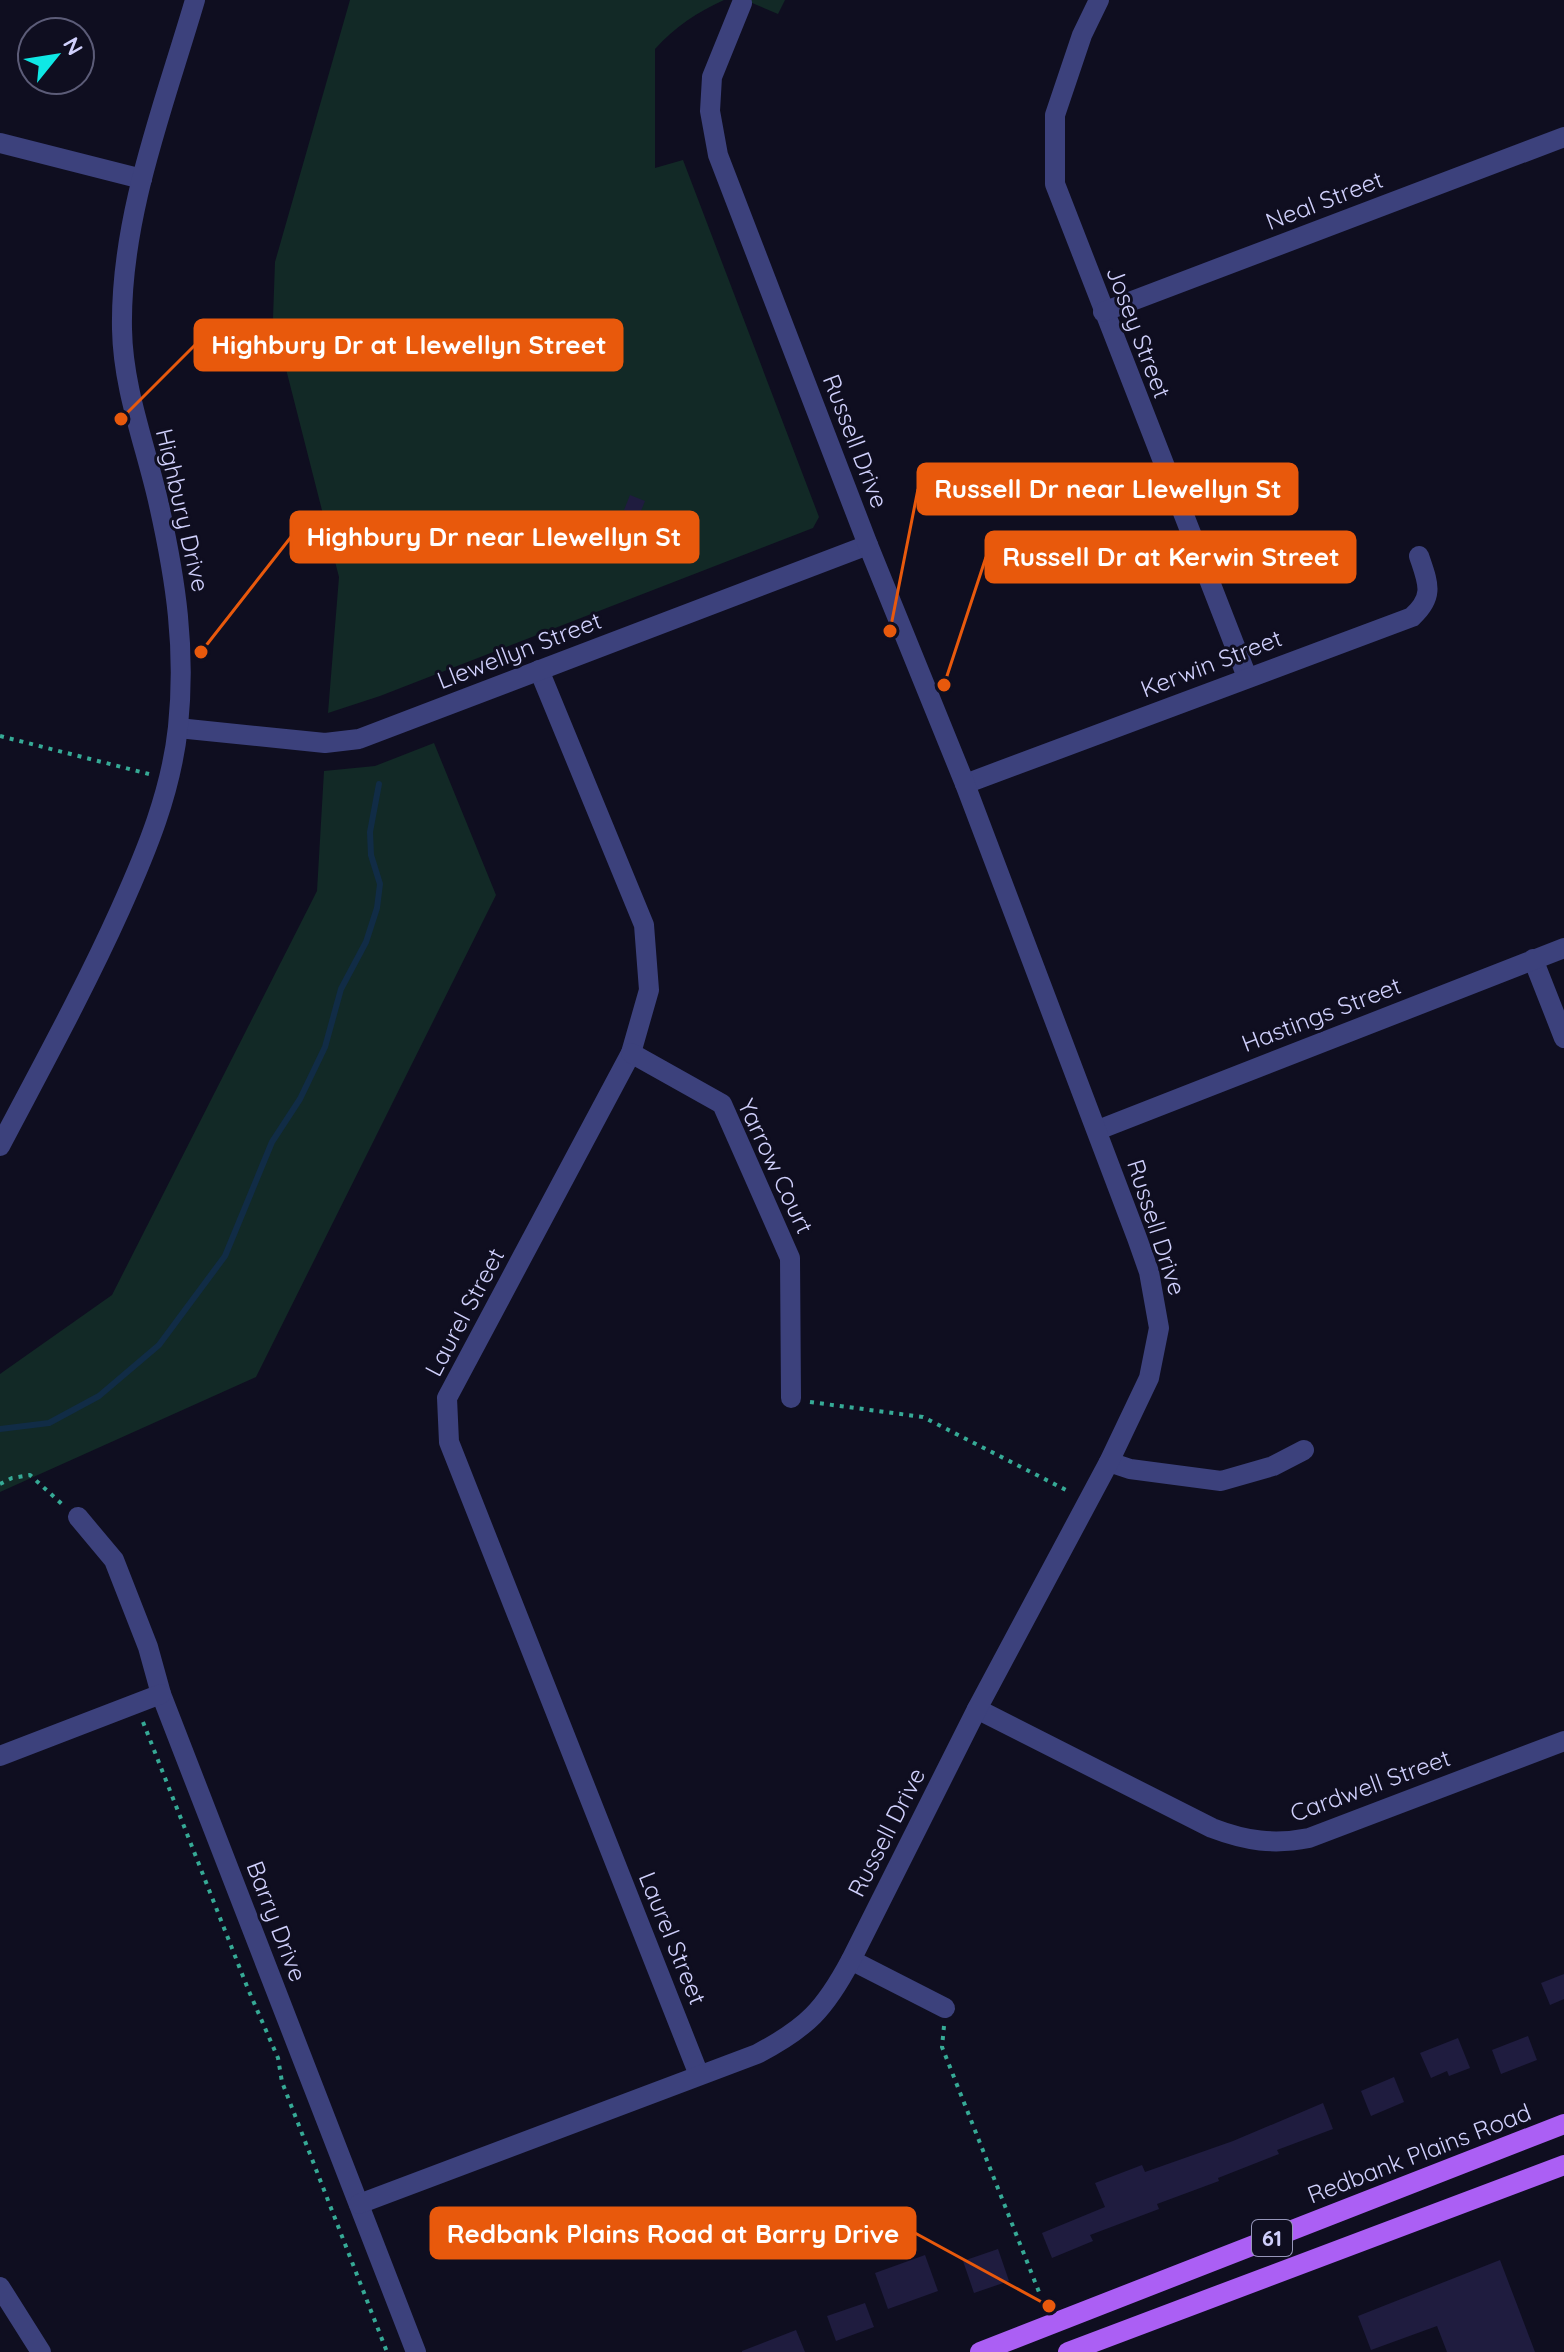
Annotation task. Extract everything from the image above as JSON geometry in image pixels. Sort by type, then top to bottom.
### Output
[{"type":"main road","name":"Redbank Plains Road","points":[[980,2352],[1564,2124]]},
{"type":"main road","name":"61","points":[[1068,2352],[1564,2165]]},
{"type":"street","name":"Highbury Drive","points":[[0,1146],[99,957],[153,837],[170,780],[183,667],[179,607],[159,504],[129,394],[121,330],[124,266],[142,179],[195,0]]},
{"type":"street","name":"Josey Street","points":[[1098,0],[1082,35],[1055,115],[1055,184],[1247,677]]},
{"type":"street","name":"Russell Drive","points":[[359,2204],[757,2054],[789,2037],[817,2014],[834,1992],[851,1960],[977,1709],[1109,1462],[1149,1378],[1159,1328],[1149,1272],[1098,1130],[718,155],[710,111],[712,77],[742,3]]},
{"type":"street","name":"Neal Street","points":[[1103,312],[1564,137]]},
{"type":"street","points":[[0,143],[142,179]]},
{"type":"street","name":"Llewellyn Street","points":[[178,728],[325,743],[359,739],[868,545]]},
{"type":"street","name":"Kerwin Street","points":[[965,784],[1412,617],[1423,608],[1429,587],[1419,556]]},
{"type":"street","name":"Laurel Street","points":[[539,670],[644,925],[649,990],[631,1053],[447,1398],[449,1442],[699,2075]]},
{"type":"street","name":"Hastings Street","points":[[1098,1130],[1564,948]]},
{"type":"street","points":[[1533,959],[1564,1038]]},
{"type":"street","name":"Yarrow Court","points":[[631,1053],[722,1104],[790,1258],[791,1398]]},
{"type":"street","points":[[1109,1462],[1130,1469],[1221,1481],[1273,1466],[1304,1450]]},
{"type":"street","name":"Barry Drive","points":[[78,1517],[114,1560],[148,1647],[161,1694],[416,2352]]},
{"type":"street","points":[[0,1756],[161,1694]]},
{"type":"street","name":"Cardwell Street","points":[[977,1709],[1212,1828],[1239,1838],[1263,1842],[1286,1843],[1333,1830],[1564,1741]]},
{"type":"street","points":[[851,1960],[945,2008]]},
{"type":"street","points":[[0,2287],[41,2352]]},
{"type":"path","points":[[0,736],[170,780]]},
{"type":"path","points":[[791,1398],[923,1417],[1087,1500]]},
{"type":"path","points":[[0,1484],[30,1475],[39,1481],[41,1488],[78,1517]]},
{"type":"path","points":[[143,1722],[278,2058],[282,2082],[387,2352]]},
{"type":"path","points":[[945,2008],[942,2047],[1041,2297]]},
{"type":"green space","points":[[350,0],[724,0],[687,21],[655,49],[655,168],[683,160],[819,517],[813,528],[380,696],[328,713],[339,577],[273,318],[275,262]]},
{"type":"green space","points":[[745,0],[785,0],[778,14]]},
{"type":"green space","points":[[434,743],[496,895],[256,1377],[0,1492],[0,1374],[112,1295],[317,891],[324,771],[375,766]]},
{"type":"building","points":[[630,495],[645,501],[639,516],[624,510]]},
{"type":"building","points":[[1564,1974],[1564,1999],[1550,2005],[1541,1983]]},
{"type":"building","points":[[1528,2036],[1537,2060],[1501,2074],[1492,2050]]},
{"type":"building","points":[[1458,2038],[1470,2068],[1449,2076],[1447,2071],[1431,2078],[1420,2053]]},
{"type":"building","points":[[1394,2077],[1404,2102],[1371,2116],[1361,2091]]},
{"type":"building","points":[[1323,2103],[1333,2129],[1277,2150],[1279,2154],[1218,2178],[1219,2181],[1157,2204],[1159,2209],[1090,2235],[1093,2241],[1052,2258],[1042,2233],[1105,2207],[1095,2183],[1142,2165],[1145,2172],[1233,2141]]},
{"type":"building","points":[[998,2249],[1009,2281],[974,2293],[963,2261]]},
{"type":"building","points":[[925,2255],[938,2291],[888,2309],[875,2273]]},
{"type":"building","points":[[1500,2260],[1535,2352],[1447,2352],[1437,2326],[1371,2350],[1358,2316]]},
{"type":"building","points":[[865,2303],[874,2327],[836,2341],[827,2316]]},
{"type":"building","points":[[796,2330],[805,2352],[742,2352],[742,2351]]},
{"type":"waterway","points":[[0,1429],[49,1423],[99,1396],[159,1345],[225,1256],[272,1142],[300,1099],[325,1047],[341,989],[366,942],[377,908],[380,884],[371,855],[370,832],[379,784]]},
{"type":"place","name":"Highbury Dr at Llewellyn Street","points":[[121,419]]},
{"type":"place","name":"Russell Dr near Llewellyn St","points":[[890,631]]},
{"type":"place","name":"Highbury Dr near Llewellyn St","points":[[201,652]]},
{"type":"place","name":"Russell Dr at Kerwin Street","points":[[944,685]]},
{"type":"place","name":"Redbank Plains Road at Barry Drive","points":[[1049,2306]]}]
